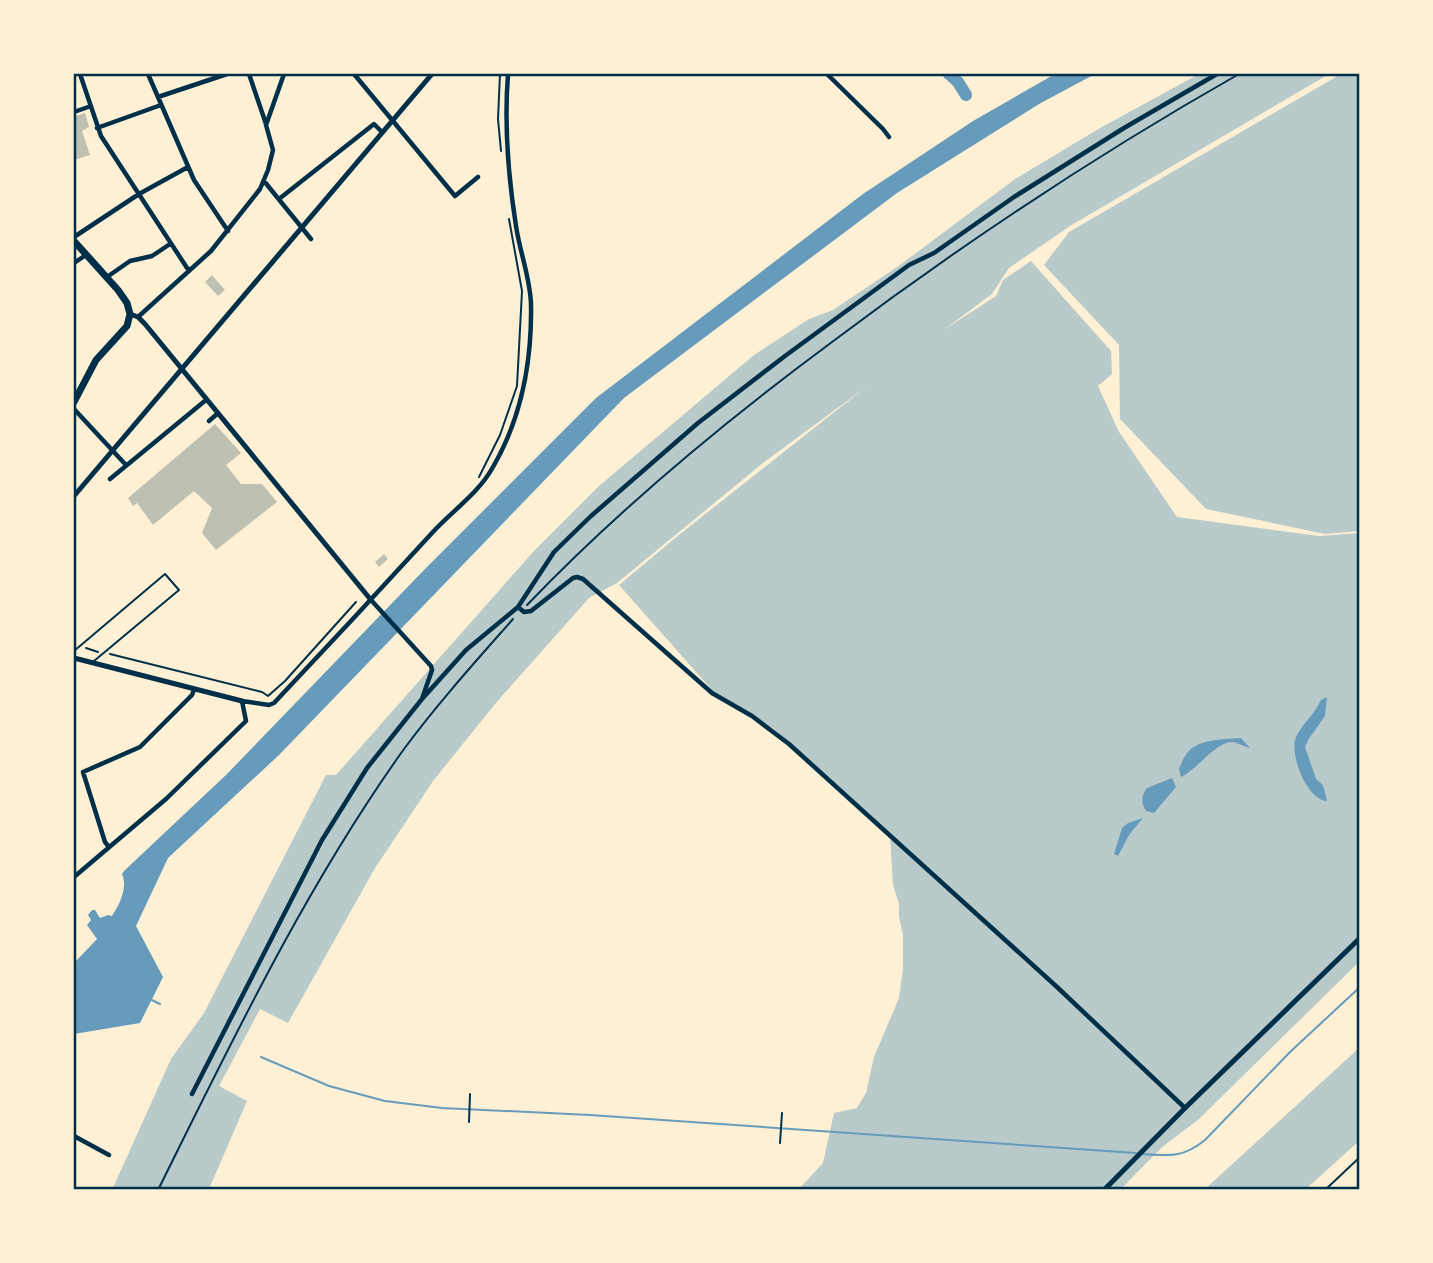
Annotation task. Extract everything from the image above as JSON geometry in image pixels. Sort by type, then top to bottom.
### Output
[{"type":"main road","points":[[74,239],[127,303],[134,316],[96,360],[74,402]]},
{"type":"street","points":[[80,74],[97,128],[189,271]]},
{"type":"street","points":[[148,74],[194,180],[228,231]]},
{"type":"street","points":[[158,97],[227,74]]},
{"type":"street","points":[[249,74],[273,150],[264,181],[211,251],[134,316],[181,369],[372,601],[427,661],[432,670],[422,699]]},
{"type":"street","points":[[266,125],[284,74]]},
{"type":"street","points":[[354,74],[455,196],[478,177]]},
{"type":"street","points":[[74,496],[432,74]]},
{"type":"street","points":[[74,657],[194,690],[242,701],[269,705],[274,703],[372,601],[436,529],[475,493],[494,467],[516,416],[525,389],[529,360],[530,291],[519,242],[506,155],[508,74]]},
{"type":"street","points":[[827,74],[889,137]]},
{"type":"street","points":[[192,1094],[327,831],[367,768],[422,699],[466,650],[519,609],[554,552],[591,516],[698,423],[909,265],[934,253],[1014,197],[1124,128],[1217,74]]},
{"type":"street","points":[[97,128],[161,105]]},
{"type":"street","points":[[74,112],[91,106]]},
{"type":"street","points":[[279,199],[374,124],[382,132]]},
{"type":"street","points":[[74,239],[139,194],[188,167]]},
{"type":"street","points":[[264,181],[311,239]]},
{"type":"street","points":[[106,277],[130,261],[152,256],[170,244]]},
{"type":"street","points":[[74,263],[86,255]]},
{"type":"street","points":[[110,479],[206,400]]},
{"type":"street","points":[[74,409],[126,465]]},
{"type":"street","points":[[209,421],[217,415]]},
{"type":"street","points":[[519,609],[531,611],[573,578],[587,582],[706,688],[761,722],[789,744],[1057,987],[1185,1108]]},
{"type":"street","points":[[109,847],[83,772],[140,747],[194,690]]},
{"type":"street","points":[[74,877],[166,799],[246,721],[242,701]]},
{"type":"street","points":[[1104,1189],[1360,938]]},
{"type":"street","points":[[74,1136],[109,1155]]},
{"type":"lane","points":[[74,651],[165,574],[179,590],[93,662]]},
{"type":"lane","points":[[1325,1189],[1360,1157]]},
{"type":"path","points":[[500,74],[498,119],[503,158]]},
{"type":"path","points":[[158,1189],[261,983],[343,842],[406,747],[519,609],[643,494],[796,368],[1036,197],[1239,74]]},
{"type":"path","points":[[475,484],[500,435],[517,386],[522,291],[508,218]]},
{"type":"path","points":[[80,646],[262,692],[268,696],[285,681],[356,602]]},
{"type":"path","points":[[469,1122],[470,1094]]},
{"type":"path","points":[[780,1143],[782,1113]]},
{"type":"shaded area","points":[[1199,74],[1329,74],[1070,226],[1009,268],[992,294],[945,329],[996,296],[1003,280],[1031,261],[1111,351],[1112,374],[1098,386],[1119,432],[1177,517],[1319,536],[1359,533],[1359,962],[1199,1119],[1161,1148],[1121,1189],[799,1189],[823,1163],[834,1113],[857,1108],[866,1093],[874,1057],[899,998],[903,969],[903,935],[899,904],[893,885],[890,834],[774,729],[712,690],[619,585],[866,387],[763,463],[617,583],[589,598],[495,704],[433,781],[375,868],[288,1023],[260,1009],[219,1086],[247,1101],[209,1189],[112,1190],[171,1059],[204,1013],[326,775],[336,775],[533,552],[599,486],[754,355],[809,319],[833,310],[900,265],[1015,179],[1100,128]]},
{"type":"shaded area","points":[[1341,74],[1360,74],[1360,531],[1325,534],[1206,509],[1120,419],[1119,345],[1044,265],[1069,232]]},
{"type":"shaded area","points":[[1359,1048],[1359,1141],[1306,1189],[1205,1189]]},
{"type":"water","points":[[1055,74],[1095,74],[1039,104],[897,193],[624,398],[279,755],[168,858],[136,926],[163,977],[140,1023],[74,1034],[74,963],[97,939],[87,925],[91,920],[88,915],[95,910],[100,918],[112,916],[122,895],[124,871],[227,774],[423,571],[596,398],[863,194],[973,121]]},
{"type":"water","points":[[1327,697],[1325,716],[1305,747],[1316,779],[1323,785],[1327,801],[1313,793],[1301,775],[1295,745],[1296,737],[1302,728],[1321,700]]},
{"type":"water","points":[[1241,738],[1250,748],[1233,742],[1227,743],[1181,777],[1179,769],[1189,751],[1196,746],[1215,740]]},
{"type":"water","points":[[1172,778],[1176,787],[1154,813],[1146,811],[1142,800],[1147,788]]},
{"type":"water","points":[[1143,818],[1129,835],[1118,856],[1114,854],[1122,828]]},
{"type":"building","points":[[85,113],[89,127],[82,131],[90,155],[74,160],[74,117]]},
{"type":"building","points":[[212,275],[225,290],[218,296],[205,282]]},
{"type":"building","points":[[215,424],[241,453],[226,465],[241,484],[262,484],[277,502],[216,550],[202,533],[212,508],[194,491],[153,525],[137,503],[133,506],[128,498]]},
{"type":"building","points":[[384,554],[388,559],[379,567],[375,562]]},
{"type":"waterway","points":[[949,74],[966,95]]},
{"type":"waterway","points":[[1142,1154],[1183,1153],[1205,1140],[1290,1052],[1360,987]]},
{"type":"waterway","points":[[152,1000],[160,1004]]},
{"type":"waterway","points":[[261,1057],[329,1086],[385,1101],[442,1108],[590,1115],[1136,1153]]}]
